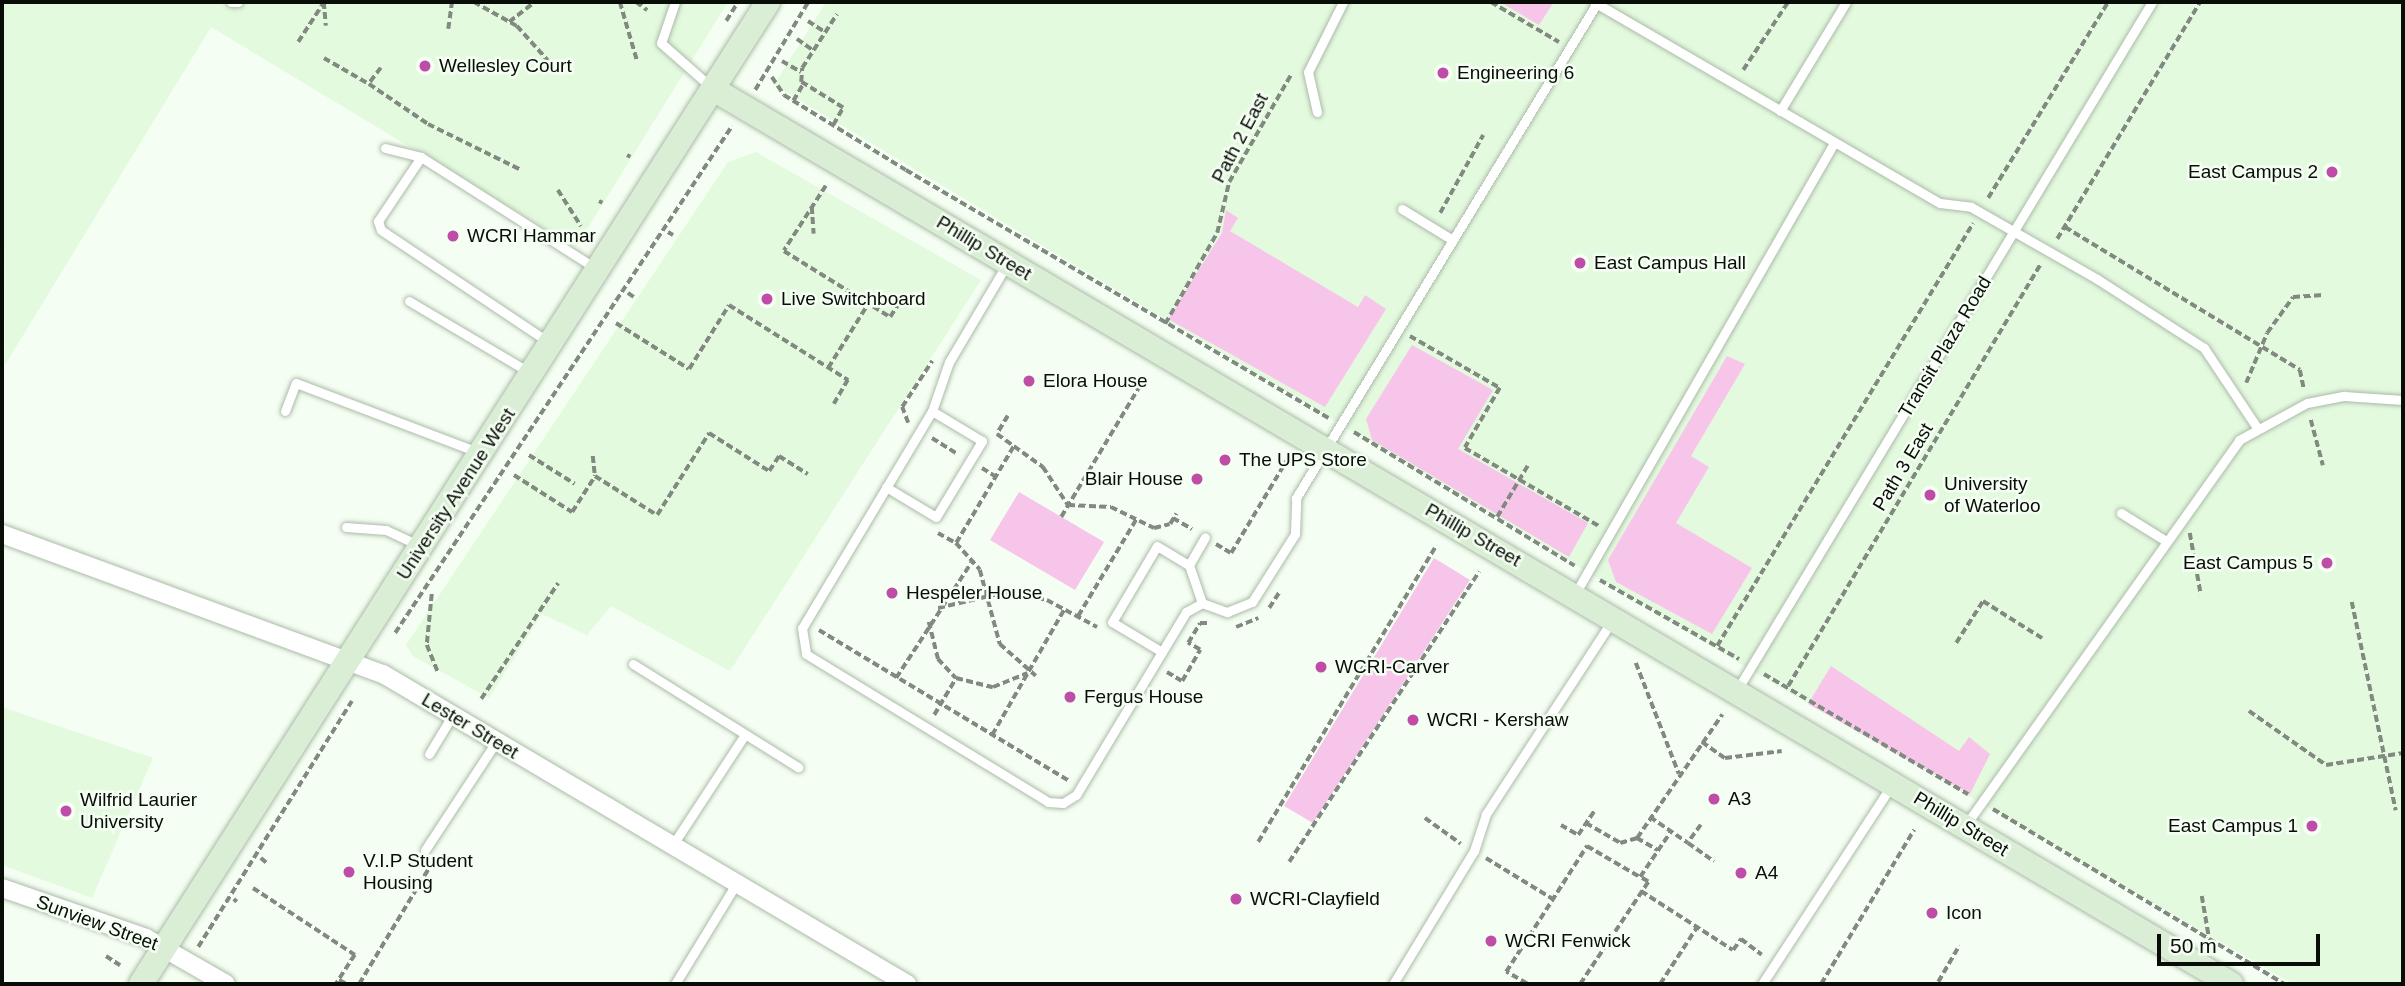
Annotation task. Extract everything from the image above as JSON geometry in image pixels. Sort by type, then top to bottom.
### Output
[{"type":"street","name":"University Avenue West","points":[[141,984],[346,660],[533,376],[768,2]]},
{"type":"street","name":"Phillip Street","points":[[713,89],[2231,984]]},
{"type":"street","name":"Lester Street","points":[[2,534],[346,660],[496,741],[907,984]]},
{"type":"street","name":"Sunview Street","points":[[2,888],[163,947],[226,984]]},
{"type":"lane","points":[[231,2],[238,2]]},
{"type":"lane","points":[[675,2],[661,43],[713,89]]},
{"type":"lane","points":[[1317,111],[1308,72],[1343,2]]},
{"type":"lane","points":[[1780,111],[1846,2]]},
{"type":"lane","name":"Transit Plaza Road","points":[[1736,692],[2152,2]]},
{"type":"lane","points":[[1008,262],[949,362],[932,411],[802,628],[806,654],[822,668],[1055,803],[1076,795],[1186,611],[1202,603],[1227,612],[1252,602],[1295,534],[1296,498],[1396,328],[1595,3],[1940,203],[1971,206],[2204,348],[2256,426]]},
{"type":"lane","points":[[1575,595],[1834,143]]},
{"type":"lane","points":[[385,148],[421,157],[600,271]]},
{"type":"lane","points":[[421,157],[379,221],[381,230],[552,346]]},
{"type":"lane","points":[[1402,209],[1451,239]]},
{"type":"lane","points":[[409,301],[533,376]]},
{"type":"lane","points":[[285,411],[296,383],[482,454]]},
{"type":"lane","points":[[1964,826],[2031,741],[2216,467],[2256,426],[2307,403],[2344,396],[2403,400]]},
{"type":"lane","points":[[886,487],[936,517],[970,461],[982,441],[932,411]]},
{"type":"lane","points":[[2121,513],[2166,541]]},
{"type":"lane","points":[[346,527],[386,530],[422,547]]},
{"type":"lane","points":[[1189,565],[1205,537]]},
{"type":"lane","points":[[1162,652],[1112,622],[1157,546],[1189,565],[1202,603]]},
{"type":"lane","points":[[1393,984],[1474,851],[1486,814],[1613,618]]},
{"type":"lane","points":[[632,664],[798,768]]},
{"type":"lane","points":[[429,754],[452,716]]},
{"type":"lane","points":[[672,846],[744,736]]},
{"type":"lane","points":[[425,850],[496,741]]},
{"type":"lane","points":[[1762,984],[1892,784]]},
{"type":"lane","points":[[676,984],[736,884]]},
{"type":"path","points":[[298,42],[324,2],[326,26]]},
{"type":"path","points":[[448,29],[452,2]]},
{"type":"path","points":[[474,2],[509,22],[552,65]]},
{"type":"path","points":[[509,22],[536,2]]},
{"type":"path","points":[[620,2],[637,60]]},
{"type":"path","points":[[636,2],[647,10]]},
{"type":"path","points":[[765,74],[808,2]]},
{"type":"path","points":[[1491,2],[1569,48]]},
{"type":"path","points":[[1735,83],[1788,2]]},
{"type":"path","points":[[1989,196],[2108,2]]},
{"type":"path","points":[[2056,240],[2200,2]]},
{"type":"path","points":[[833,125],[843,108],[804,83],[801,72],[836,14]]},
{"type":"path","points":[[808,21],[825,32]]},
{"type":"path","points":[[797,39],[813,50]]},
{"type":"path","points":[[324,58],[429,124],[519,169]]},
{"type":"path","points":[[782,61],[801,72]]},
{"type":"path","points":[[369,84],[381,68]]},
{"type":"path","name":"Path 2 East","points":[[1163,328],[1217,233],[1229,182],[1294,70]]},
{"type":"path","points":[[772,77],[793,101],[1587,573],[1718,647],[1976,219]]},
{"type":"path","points":[[793,101],[804,83]]},
{"type":"path","points":[[1432,227],[1483,135]]},
{"type":"path","name":"University Avenue West","points":[[391,639],[723,140]]},
{"type":"path","points":[[826,186],[785,251],[890,317],[906,292]]},
{"type":"path","points":[[558,190],[581,226]]},
{"type":"path","points":[[812,208],[814,234]]},
{"type":"path","points":[[2065,227],[2258,350],[2300,370],[2304,389]]},
{"type":"path","name":"Path 3 East","points":[[1787,687],[2042,261]]},
{"type":"path","points":[[628,293],[634,296]]},
{"type":"path","points":[[2246,383],[2258,350],[2293,297],[2323,295]]},
{"type":"path","points":[[828,368],[868,304]]},
{"type":"path","points":[[616,323],[689,369],[729,305],[849,380],[834,404]]},
{"type":"path","points":[[1396,328],[1500,388],[1465,448],[1588,519]]},
{"type":"path","points":[[1061,517],[1147,374]]},
{"type":"path","points":[[1008,416],[998,434],[1015,444],[1042,467],[1068,505]]},
{"type":"path","points":[[2311,420],[2323,465]]},
{"type":"path","points":[[595,476],[657,515],[709,433],[769,471],[779,456],[808,474]]},
{"type":"path","points":[[930,437],[960,455]]},
{"type":"path","points":[[956,543],[1015,444]]},
{"type":"path","points":[[529,454],[575,484]]},
{"type":"path","points":[[514,475],[572,512],[595,476],[593,456]]},
{"type":"path","points":[[1233,549],[1288,458]]},
{"type":"path","points":[[977,465],[995,476]]},
{"type":"path","points":[[1483,542],[1528,465]]},
{"type":"path","points":[[1068,505],[1097,504],[1138,518],[1154,528],[1170,524],[1176,514]]},
{"type":"path","points":[[2187,510],[2201,595]]},
{"type":"path","points":[[1078,616],[1138,518]]},
{"type":"path","points":[[935,531],[956,543],[973,560],[1000,644],[1036,677]]},
{"type":"path","points":[[1258,842],[1435,547]]},
{"type":"path","points":[[896,678],[938,608],[973,560]]},
{"type":"path","points":[[1289,862],[1479,572]]},
{"type":"path","points":[[481,699],[558,583]]},
{"type":"path","points":[[938,608],[985,593],[1027,595],[1065,608],[992,735]]},
{"type":"path","points":[[432,594],[427,645],[439,674]]},
{"type":"path","points":[[1956,643],[1983,601],[2042,638]]},
{"type":"path","points":[[2352,602],[2396,810]]},
{"type":"path","points":[[927,613],[933,616]]},
{"type":"path","points":[[825,620],[818,631],[896,678],[1070,781],[1077,770]]},
{"type":"path","points":[[929,622],[932,648],[956,678],[993,687],[1029,672]]},
{"type":"path","points":[[1636,663],[1679,774]]},
{"type":"path","points":[[931,722],[956,678]]},
{"type":"path","points":[[1772,679],[2284,984]]},
{"type":"path","points":[[189,961],[349,704]]},
{"type":"path","points":[[2249,711],[2326,765],[2403,753]]},
{"type":"path","points":[[1586,823],[1620,843],[1637,838],[1722,715]]},
{"type":"path","points":[[1702,742],[1725,758],[1782,751]]},
{"type":"path","points":[[1561,825],[1578,835],[1595,810]]},
{"type":"path","points":[[1650,817],[1714,861]]},
{"type":"path","points":[[1688,843],[1701,825]]},
{"type":"path","points":[[1821,984],[1914,830]]},
{"type":"path","points":[[1640,877],[1671,831]]},
{"type":"path","points":[[1637,838],[1658,850]]},
{"type":"path","points":[[1527,984],[1506,972],[1587,845],[1647,882],[1580,984]]},
{"type":"path","points":[[359,984],[435,867],[425,850]]},
{"type":"path","points":[[261,858],[268,864]]},
{"type":"path","points":[[1520,877],[1553,899]]},
{"type":"path","points":[[253,888],[355,955],[337,982],[347,984]]},
{"type":"path","points":[[1641,891],[1733,950],[1741,939],[1775,965]]},
{"type":"path","points":[[2202,896],[2210,939]]},
{"type":"path","points":[[1660,984],[1697,927]]},
{"type":"path","points":[[1938,982],[1959,946]]},
{"type":"path","points":[[106,956],[120,965]]},
{"type":"shaded area","points":[[2,2],[728,2],[576,247],[211,27],[5,365]]},
{"type":"shaded area","name":"University of Waterloo","points":[[826,2],[2403,2],[2403,984],[2293,984],[1766,679],[774,85]]},
{"type":"shaded area","points":[[1500,2],[1554,2],[1539,25]]},
{"type":"shaded area","points":[[756,152],[981,280],[730,671],[611,606],[587,635],[542,614],[489,698],[413,656],[406,645],[728,162]]},
{"type":"shaded area","points":[[1226,210],[1238,218],[1230,231],[1358,307],[1365,295],[1386,309],[1325,407],[1168,319],[1222,233]]},
{"type":"shaded area","points":[[1412,345],[1493,390],[1458,449],[1588,523],[1569,557],[1372,440],[1366,419]]},
{"type":"shaded area","points":[[1727,356],[1745,364],[1691,456],[1709,467],[1676,523],[1752,568],[1712,634],[1616,582],[1608,560]]},
{"type":"shaded area","points":[[1019,492],[1104,542],[1075,590],[990,540]]},
{"type":"shaded area","points":[[1434,558],[1470,580],[1313,823],[1284,806]]},
{"type":"shaded area","points":[[1831,666],[1959,751],[1969,737],[1990,754],[1970,794],[1808,704]]},
{"type":"shaded area","name":"Wilfrid Laurier University","points":[[2,707],[153,758],[92,898],[2,865]]},
{"type":"place","name":"Wellesley Court","points":[[425,66]]},
{"type":"place","name":"Engineering 6","points":[[1443,73]]},
{"type":"place","name":"East Campus 2","points":[[2332,172]]},
{"type":"place","name":"WCRI Hammar","points":[[453,236]]},
{"type":"place","name":"East Campus Hall","points":[[1580,263]]},
{"type":"place","name":"Live Switchboard","points":[[767,299]]},
{"type":"place","name":"Elora House","points":[[1029,381]]},
{"type":"place","name":"The UPS Store","points":[[1225,460]]},
{"type":"place","name":"Blair House","points":[[1197,479]]},
{"type":"place","name":"University of Waterloo","points":[[1930,495]]},
{"type":"place","name":"East Campus 5","points":[[2327,563]]},
{"type":"place","name":"Hespeler House","points":[[892,593]]},
{"type":"place","name":"WCRI-Carver","points":[[1321,667]]},
{"type":"place","name":"Fergus House","points":[[1070,697]]},
{"type":"place","name":"WCRI - Kershaw","points":[[1413,720]]},
{"type":"place","name":"A3","points":[[1714,799]]},
{"type":"place","name":"Wilfrid Laurier University","points":[[66,811]]},
{"type":"place","name":"East Campus 1","points":[[2312,826]]},
{"type":"place","name":"V.I.P Student Housing","points":[[349,872]]},
{"type":"place","name":"A4","points":[[1741,873]]},
{"type":"place","name":"WCRI-Clayfield","points":[[1236,899]]},
{"type":"place","name":"Icon","points":[[1932,913]]},
{"type":"place","name":"WCRI Fenwick","points":[[1491,941]]}]
